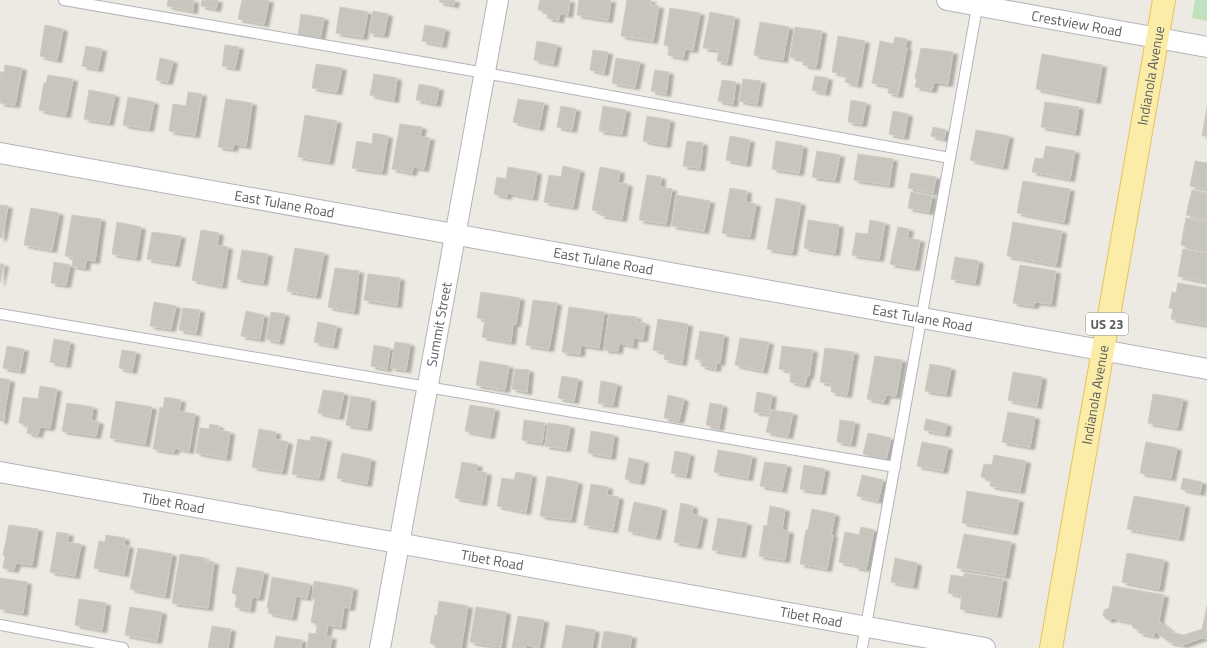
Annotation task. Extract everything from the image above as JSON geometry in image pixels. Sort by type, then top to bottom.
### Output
[{"type":"main road","name":"Indianola Avenue","points":[[1050,648],[1164,0]]},
{"type":"street","name":"Summit Street","points":[[380,648],[498,0]]},
{"type":"street","name":"Crestview Road","points":[[947,0],[977,3],[1207,47]]},
{"type":"street","name":"East Tulane Road","points":[[0,153],[1207,369]]},
{"type":"street","name":"Tibet Road","points":[[0,472],[986,648]]},
{"type":"lane","points":[[64,0],[485,73],[950,158]]},
{"type":"lane","points":[[862,648],[977,3]]},
{"type":"lane","points":[[0,314],[895,467]]},
{"type":"lane","points":[[0,625],[123,648]]},
{"type":"green space","points":[[1195,0],[1207,0],[1207,21],[1192,18]]},
{"type":"building","points":[[168,0],[194,0],[193,11],[167,6]]},
{"type":"building","points":[[202,0],[218,0],[216,9],[201,6]]},
{"type":"building","points":[[242,0],[269,0],[264,24],[238,19]]},
{"type":"building","points":[[440,0],[455,0],[454,5],[439,2]]},
{"type":"building","points":[[540,0],[570,0],[568,15],[560,13],[559,20],[547,18],[548,11],[538,10]]},
{"type":"building","points":[[579,0],[611,0],[608,20],[577,15]]},
{"type":"building","points":[[627,0],[651,0],[650,5],[659,6],[653,41],[621,36]]},
{"type":"building","points":[[340,7],[368,12],[363,37],[336,33]]},
{"type":"building","points":[[670,8],[700,13],[693,50],[685,49],[683,58],[668,55],[669,46],[664,45]]},
{"type":"building","points":[[373,11],[388,14],[384,35],[369,33]]},
{"type":"building","points":[[710,12],[735,17],[727,63],[717,61],[719,50],[703,48]]},
{"type":"building","points":[[301,14],[324,18],[320,39],[298,35]]},
{"type":"building","points":[[760,22],[789,27],[783,60],[754,55]]},
{"type":"building","points":[[45,25],[63,29],[57,60],[40,56]]},
{"type":"building","points":[[425,25],[445,29],[442,45],[422,41]]},
{"type":"building","points":[[795,27],[822,31],[816,67],[803,65],[804,59],[790,57]]},
{"type":"building","points":[[838,36],[865,41],[857,85],[845,82],[847,75],[832,72]]},
{"type":"building","points":[[895,37],[907,39],[905,48],[907,48],[898,95],[888,93],[889,86],[872,83],[880,41],[893,44]]},
{"type":"building","points":[[537,41],[557,45],[553,64],[534,60]]},
{"type":"building","points":[[225,45],[239,47],[235,68],[222,66]]},
{"type":"building","points":[[86,46],[102,49],[98,69],[82,66]]},
{"type":"building","points":[[921,48],[953,52],[948,84],[934,82],[932,90],[915,87],[917,79],[915,78]]},
{"type":"building","points":[[593,50],[608,52],[604,73],[590,70]]},
{"type":"building","points":[[1042,54],[1102,65],[1096,101],[1036,89]]},
{"type":"building","points":[[160,58],[173,61],[168,82],[156,80]]},
{"type":"building","points":[[616,58],[640,62],[635,87],[612,83]]},
{"type":"building","points":[[316,64],[342,68],[337,92],[312,88]]},
{"type":"building","points":[[5,65],[22,68],[15,105],[0,103],[0,72],[4,72]]},
{"type":"building","points":[[655,70],[669,72],[666,94],[651,91]]},
{"type":"building","points":[[374,74],[397,78],[394,100],[370,95]]},
{"type":"building","points":[[48,75],[73,79],[66,115],[39,110],[44,83],[46,83]]},
{"type":"building","points":[[815,76],[828,78],[825,93],[812,90]]},
{"type":"building","points":[[743,79],[761,81],[757,104],[739,101]]},
{"type":"building","points":[[722,80],[736,82],[733,104],[718,101]]},
{"type":"building","points":[[419,84],[439,88],[436,104],[416,100]]},
{"type":"building","points":[[89,90],[115,95],[109,123],[84,119]]},
{"type":"building","points":[[188,92],[202,94],[195,135],[169,131],[173,104],[186,106]]},
{"type":"building","points":[[128,97],[154,102],[149,129],[123,125]]},
{"type":"building","points":[[226,99],[252,103],[246,146],[234,144],[233,149],[218,147]]},
{"type":"building","points":[[518,99],[544,103],[539,128],[513,122]]},
{"type":"building","points":[[851,100],[866,103],[862,124],[848,122]]},
{"type":"building","points":[[1045,102],[1079,107],[1075,133],[1041,127]]},
{"type":"building","points":[[561,106],[576,109],[572,130],[557,127]]},
{"type":"building","points":[[603,106],[626,110],[622,134],[599,131]]},
{"type":"building","points":[[1207,107],[1207,136],[1202,136]]},
{"type":"building","points":[[893,111],[908,114],[904,137],[889,134]]},
{"type":"building","points":[[305,115],[337,121],[329,162],[298,157]]},
{"type":"building","points":[[647,116],[670,120],[666,145],[643,141]]},
{"type":"building","points":[[400,124],[422,127],[420,136],[430,138],[424,169],[413,167],[412,173],[392,169]]},
{"type":"building","points":[[933,127],[946,130],[944,139],[931,136]]},
{"type":"building","points":[[976,130],[1009,136],[1003,167],[970,160]]},
{"type":"building","points":[[373,133],[388,136],[382,172],[352,168],[357,141],[372,144]]},
{"type":"building","points":[[730,136],[750,140],[746,164],[726,160]]},
{"type":"building","points":[[687,141],[703,143],[700,168],[683,166]]},
{"type":"building","points":[[776,141],[803,146],[799,173],[772,169]]},
{"type":"building","points":[[1046,146],[1075,151],[1070,179],[1032,172],[1035,158],[1043,159]]},
{"type":"building","points":[[817,151],[840,155],[835,180],[812,177]]},
{"type":"building","points":[[858,154],[893,159],[889,185],[854,180]]},
{"type":"building","points":[[1195,161],[1207,163],[1207,189],[1190,186]]},
{"type":"building","points":[[563,166],[580,170],[573,207],[544,202],[549,175],[561,177]]},
{"type":"building","points":[[508,167],[537,172],[533,198],[507,193],[507,197],[494,194],[497,177],[506,179]]},
{"type":"building","points":[[600,167],[620,171],[618,183],[628,184],[622,219],[600,215],[601,212],[592,210]]},
{"type":"building","points":[[911,173],[936,177],[933,193],[908,188]]},
{"type":"building","points":[[647,175],[661,177],[660,187],[672,189],[666,224],[639,220]]},
{"type":"building","points":[[1023,181],[1070,189],[1064,222],[1017,213]]},
{"type":"building","points":[[730,188],[747,191],[746,202],[756,204],[750,237],[722,233]]},
{"type":"building","points":[[1192,190],[1207,193],[1207,220],[1186,215]]},
{"type":"building","points":[[911,192],[932,196],[929,212],[908,208]]},
{"type":"building","points":[[676,195],[710,201],[704,231],[672,226]]},
{"type":"building","points":[[776,198],[801,203],[792,253],[767,249]]},
{"type":"building","points":[[0,205],[8,206],[2,238],[0,238]]},
{"type":"building","points":[[31,208],[59,213],[52,250],[24,245]]},
{"type":"building","points":[[72,215],[101,219],[95,261],[86,260],[85,268],[72,266],[73,257],[65,256]]},
{"type":"building","points":[[1186,218],[1207,222],[1207,250],[1181,245]]},
{"type":"building","points":[[808,220],[839,225],[835,253],[804,248]]},
{"type":"building","points":[[870,220],[885,223],[879,259],[852,255],[856,233],[868,234]]},
{"type":"building","points":[[117,222],[141,227],[136,258],[112,254]]},
{"type":"building","points":[[1013,222],[1062,231],[1056,265],[1007,256]]},
{"type":"building","points":[[898,227],[909,229],[907,238],[920,240],[915,268],[890,264]]},
{"type":"building","points":[[201,230],[219,233],[217,245],[228,247],[222,286],[192,280]]},
{"type":"building","points":[[152,232],[181,236],[175,264],[147,259]]},
{"type":"building","points":[[295,248],[324,253],[316,296],[287,291]]},
{"type":"building","points":[[1183,249],[1207,253],[1207,282],[1178,276]]},
{"type":"building","points":[[242,250],[268,254],[263,283],[237,279]]},
{"type":"building","points":[[955,257],[979,261],[975,283],[951,279]]},
{"type":"building","points":[[54,262],[70,265],[66,285],[51,283]]},
{"type":"building","points":[[0,264],[4,264],[0,283]]},
{"type":"building","points":[[1020,265],[1056,271],[1051,304],[1035,302],[1034,306],[1013,303]]},
{"type":"building","points":[[335,268],[359,271],[354,312],[328,307]]},
{"type":"building","points":[[368,274],[400,278],[397,305],[364,300]]},
{"type":"building","points":[[1178,283],[1207,288],[1207,325],[1171,319],[1173,309],[1169,308],[1172,292],[1176,293]]},
{"type":"building","points":[[481,292],[520,298],[516,324],[513,324],[511,342],[482,337],[485,319],[477,318]]},
{"type":"building","points":[[533,300],[557,303],[549,349],[526,345]]},
{"type":"building","points":[[154,302],[176,306],[171,329],[150,326]]},
{"type":"building","points":[[569,307],[604,312],[599,348],[581,345],[580,354],[562,352]]},
{"type":"building","points":[[183,308],[200,310],[196,333],[179,330]]},
{"type":"building","points":[[246,311],[264,315],[260,339],[241,336]]},
{"type":"building","points":[[271,312],[285,314],[279,342],[266,339]]},
{"type":"building","points":[[609,314],[637,317],[636,321],[645,323],[643,339],[633,338],[633,346],[619,343],[618,351],[604,350]]},
{"type":"building","points":[[658,319],[688,324],[682,363],[664,359],[665,352],[653,350]]},
{"type":"building","points":[[318,322],[337,326],[333,346],[314,342]]},
{"type":"building","points":[[700,331],[724,335],[720,363],[717,362],[716,369],[701,366],[702,360],[695,359]]},
{"type":"building","points":[[740,338],[769,342],[763,371],[735,365]]},
{"type":"building","points":[[54,339],[70,342],[66,365],[50,362]]},
{"type":"building","points":[[395,342],[410,344],[406,370],[391,368]]},
{"type":"building","points":[[374,345],[390,348],[387,369],[371,366]]},
{"type":"building","points":[[7,346],[24,349],[20,371],[3,368]]},
{"type":"building","points":[[782,346],[813,350],[809,376],[807,376],[805,385],[790,382],[791,371],[779,369]]},
{"type":"building","points":[[825,348],[854,352],[847,395],[831,392],[832,384],[820,382]]},
{"type":"building","points":[[122,350],[136,352],[132,371],[119,368]]},
{"type":"building","points":[[875,356],[902,360],[896,396],[886,395],[884,402],[867,399]]},
{"type":"building","points":[[480,361],[509,366],[505,390],[476,385]]},
{"type":"building","points":[[930,364],[951,368],[946,394],[925,391]]},
{"type":"building","points":[[515,369],[529,370],[527,392],[512,389]]},
{"type":"building","points":[[1013,372],[1042,377],[1037,406],[1008,400]]},
{"type":"building","points":[[562,376],[578,379],[574,401],[558,398]]},
{"type":"building","points":[[0,378],[10,380],[3,421],[0,421]]},
{"type":"building","points":[[601,381],[617,384],[613,405],[598,403]]},
{"type":"building","points":[[40,386],[57,389],[50,428],[40,427],[38,435],[27,433],[28,424],[19,423],[23,397],[38,399]]},
{"type":"building","points":[[323,390],[344,393],[339,417],[318,413]]},
{"type":"building","points":[[757,392],[772,395],[769,414],[754,412]]},
{"type":"building","points":[[1153,394],[1183,399],[1177,428],[1148,423]]},
{"type":"building","points":[[668,395],[684,399],[679,421],[664,418]]},
{"type":"building","points":[[351,396],[371,399],[367,428],[346,425]]},
{"type":"building","points":[[165,397],[181,400],[179,411],[195,414],[189,451],[175,448],[174,452],[153,449],[160,407],[163,408]]},
{"type":"building","points":[[116,401],[152,407],[145,444],[110,438]]},
{"type":"building","points":[[67,403],[93,407],[91,420],[99,422],[96,436],[62,431]]},
{"type":"building","points":[[710,403],[723,405],[719,428],[706,425]]},
{"type":"building","points":[[470,405],[495,409],[490,436],[465,431]]},
{"type":"building","points":[[771,410],[793,413],[788,436],[766,432]]},
{"type":"building","points":[[1008,412],[1035,417],[1030,447],[1002,442]]},
{"type":"building","points":[[926,419],[947,424],[945,434],[924,430]]},
{"type":"building","points":[[524,420],[545,423],[542,443],[522,440]]},
{"type":"building","points":[[840,420],[855,422],[851,444],[837,442]]},
{"type":"building","points":[[548,423],[570,426],[566,449],[545,446]]},
{"type":"building","points":[[210,424],[219,426],[218,430],[230,432],[226,458],[196,453],[200,428],[209,429]]},
{"type":"building","points":[[259,429],[276,432],[275,439],[288,442],[282,472],[252,467]]},
{"type":"building","points":[[591,431],[614,435],[611,457],[588,453]]},
{"type":"building","points":[[868,433],[891,438],[886,460],[863,454]]},
{"type":"building","points":[[311,436],[327,439],[319,478],[292,474],[298,439],[310,441]]},
{"type":"building","points":[[922,442],[948,447],[943,471],[917,466]]},
{"type":"building","points":[[1146,442],[1177,448],[1171,478],[1140,473]]},
{"type":"building","points":[[718,450],[752,456],[748,478],[714,472]]},
{"type":"building","points":[[675,451],[690,454],[686,476],[671,473]]},
{"type":"building","points":[[342,453],[371,459],[367,484],[337,478]]},
{"type":"building","points":[[994,455],[1026,461],[1020,491],[990,486],[991,479],[981,477],[984,464],[992,465]]},
{"type":"building","points":[[629,458],[644,461],[640,482],[625,479]]},
{"type":"building","points":[[462,462],[478,465],[476,471],[487,473],[482,503],[455,498]]},
{"type":"building","points":[[765,462],[787,465],[782,490],[760,486]]},
{"type":"building","points":[[804,465],[825,469],[821,492],[800,489]]},
{"type":"building","points":[[516,472],[532,475],[526,512],[497,506],[502,478],[514,480]]},
{"type":"building","points":[[862,475],[883,480],[878,501],[857,496]]},
{"type":"building","points":[[547,476],[578,482],[571,520],[540,516]]},
{"type":"building","points":[[1183,478],[1202,482],[1200,493],[1181,489]]},
{"type":"building","points":[[591,484],[608,487],[607,495],[619,497],[613,530],[584,525]]},
{"type":"building","points":[[967,491],[1019,500],[1013,532],[962,523]]},
{"type":"building","points":[[1134,496],[1185,505],[1179,538],[1127,529]]},
{"type":"building","points":[[634,502],[662,508],[656,537],[628,531]]},
{"type":"building","points":[[681,503],[693,506],[692,514],[703,517],[697,546],[674,542]]},
{"type":"building","points":[[770,506],[785,509],[782,530],[789,531],[785,560],[759,556],[764,525],[767,526]]},
{"type":"building","points":[[812,509],[835,514],[827,569],[800,564],[806,530],[808,530]]},
{"type":"building","points":[[718,518],[747,523],[741,555],[712,550]]},
{"type":"building","points":[[9,525],[38,529],[32,565],[16,563],[14,570],[3,568],[5,556],[3,555]]},
{"type":"building","points":[[861,527],[874,530],[866,569],[839,562],[845,532],[859,535]]},
{"type":"building","points":[[57,532],[69,534],[67,542],[81,544],[75,576],[50,572]]},
{"type":"building","points":[[964,534],[1011,542],[1005,576],[957,568]]},
{"type":"building","points":[[106,535],[125,538],[124,545],[129,546],[124,574],[94,568],[99,541],[105,542]]},
{"type":"building","points":[[138,548],[172,554],[165,596],[130,589]]},
{"type":"building","points":[[1127,553],[1164,560],[1159,589],[1122,582]]},
{"type":"building","points":[[180,554],[205,558],[204,561],[214,562],[208,608],[172,603]]},
{"type":"building","points":[[895,558],[917,563],[913,586],[891,582]]},
{"type":"building","points":[[237,567],[264,572],[259,598],[252,597],[250,610],[235,607],[237,595],[232,593]]},
{"type":"building","points":[[964,573],[1003,579],[997,615],[960,609],[962,596],[948,593],[951,575],[964,577]]},
{"type":"building","points":[[272,577],[310,584],[307,598],[296,596],[292,618],[268,613],[269,608],[267,608]]},
{"type":"building","points":[[0,578],[27,582],[23,613],[0,609]]},
{"type":"building","points":[[314,581],[353,588],[350,608],[344,607],[341,627],[328,625],[326,636],[332,637],[330,648],[307,648],[309,633],[316,634],[317,624],[311,622],[315,599],[312,599]]},
{"type":"building","points":[[1113,586],[1164,595],[1159,621],[1173,633],[1184,635],[1202,629],[1207,606],[1207,639],[1202,638],[1183,645],[1169,642],[1155,631],[1154,636],[1139,633],[1139,629],[1133,628],[1131,622],[1115,619],[1115,617],[1110,620],[1106,619],[1103,615],[1104,610],[1109,608]]},
{"type":"building","points":[[79,599],[106,603],[102,630],[75,625]]},
{"type":"building","points":[[439,601],[468,606],[461,648],[436,648],[436,645],[430,643]]},
{"type":"building","points":[[130,607],[162,612],[157,641],[125,635]]},
{"type":"building","points":[[476,607],[506,612],[501,647],[470,642]]},
{"type":"building","points":[[518,616],[544,620],[539,648],[527,645],[526,648],[512,648]]},
{"type":"building","points":[[566,625],[595,630],[592,648],[562,648]]},
{"type":"building","points":[[212,626],[231,629],[228,648],[208,648]]},
{"type":"building","points":[[604,631],[632,636],[630,648],[601,648]]},
{"type":"building","points":[[276,636],[302,640],[301,648],[274,648]]}]
